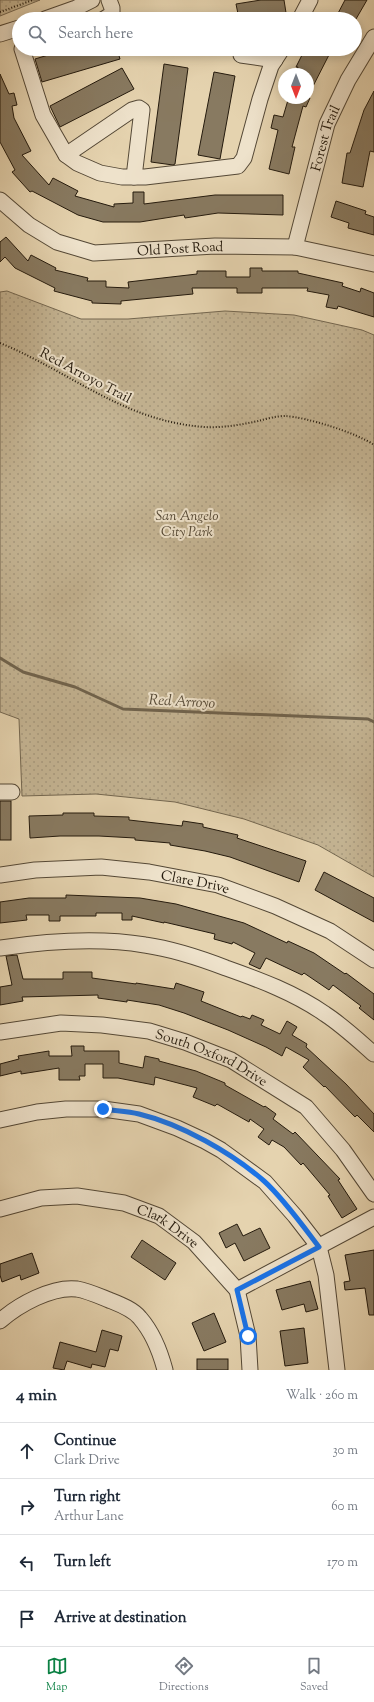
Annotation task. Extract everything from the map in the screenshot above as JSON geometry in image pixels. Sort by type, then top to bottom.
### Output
[{"type":"street","points":[[65,12],[92,0]]},
{"type":"street","points":[[109,0],[112,12]]},
{"type":"street","points":[[304,12],[310,0]]},
{"type":"street","points":[[0,34],[12,33]]},
{"type":"street","name":"Forest Trail","points":[[295,247],[327,124],[348,80],[374,37]]},
{"type":"street","points":[[24,56],[43,115],[66,155],[77,163],[100,173],[122,177],[238,166],[244,158],[260,99],[271,66],[278,56]]},
{"type":"street","points":[[66,155],[132,110],[139,108],[142,110],[134,177]]},
{"type":"street","name":"Old Post Road","points":[[0,200],[29,225],[58,242],[94,253],[215,246],[295,247],[374,264]]},
{"type":"street","name":"Clare Drive","points":[[0,875],[35,870],[101,867],[149,872],[218,884],[275,906],[330,931],[374,960]]},
{"type":"street","points":[[0,948],[60,942],[94,941],[144,945],[193,956],[253,977],[295,996],[325,1014],[374,1054]]},
{"type":"street","name":"South Oxford Drive","points":[[0,1032],[61,1023],[102,1025],[149,1031],[185,1042],[231,1060],[306,1107],[343,1150],[374,1194]]},
{"type":"street","points":[[0,1120],[59,1109],[103,1109],[139,1114],[177,1128],[221,1150],[265,1182],[295,1216],[319,1247],[326,1275],[337,1370]]},
{"type":"street","name":"Clark Drive","points":[[0,1208],[41,1198],[77,1196],[124,1203],[159,1216],[194,1242],[237,1290],[248,1336],[250,1370]]},
{"type":"street","points":[[237,1290],[374,1217]]},
{"type":"street","points":[[0,1321],[18,1307],[47,1294],[65,1289],[77,1289],[94,1294],[123,1306],[139,1317],[160,1351],[165,1370]]},
{"type":"path","points":[[0,12],[33,0]]},
{"type":"path","name":"Red Arroyo Trail","points":[[0,343],[22,352],[100,396],[121,406],[149,416],[204,427],[235,426],[284,416],[343,431],[374,445]]},
{"type":"green space","points":[[0,0],[40,0],[0,16]]},
{"type":"green space","name":"San Angelo City Park","points":[[7,291],[81,319],[128,319],[225,311],[294,315],[362,330],[374,335],[374,877],[318,845],[244,819],[175,802],[96,794],[22,796],[19,719],[0,712],[0,292]]},
{"type":"building","points":[[261,0],[284,0],[286,12],[238,12],[236,4]]},
{"type":"building","points":[[345,0],[367,0],[360,12],[339,12]]},
{"type":"building","points":[[45,56],[119,56],[120,59],[42,82],[35,59]]},
{"type":"building","points":[[302,56],[328,56],[314,84],[314,68],[296,67]]},
{"type":"building","points":[[164,64],[188,68],[175,164],[173,165],[151,162]]},
{"type":"building","points":[[122,68],[134,89],[60,127],[50,106]]},
{"type":"building","points":[[214,72],[235,76],[220,159],[198,155]]},
{"type":"building","points":[[0,74],[9,94],[14,93],[17,105],[12,106],[14,118],[31,151],[22,155],[49,185],[53,178],[78,191],[75,196],[114,207],[114,204],[133,203],[133,192],[144,192],[144,204],[215,195],[283,195],[283,215],[218,213],[185,218],[184,215],[140,222],[103,222],[78,215],[32,191],[30,192],[12,172],[15,170],[0,142]]},
{"type":"building","points":[[374,91],[374,152],[370,151],[363,187],[342,183],[347,153],[350,153],[364,110]]},
{"type":"building","points":[[287,104],[307,104],[306,107],[303,106],[292,147],[295,147],[289,174],[269,169],[278,130],[271,128],[274,115],[283,117]]},
{"type":"building","points":[[336,201],[366,211],[365,214],[374,217],[374,235],[348,228],[349,223],[331,217]]},
{"type":"building","points":[[6,237],[28,261],[31,255],[56,268],[55,270],[88,278],[87,281],[106,281],[106,287],[129,288],[128,282],[197,274],[197,271],[226,271],[226,277],[250,277],[250,268],[262,268],[262,271],[298,271],[298,273],[343,283],[342,286],[360,292],[361,288],[374,293],[374,317],[338,306],[337,309],[326,307],[329,295],[307,291],[308,288],[262,288],[262,293],[237,293],[237,288],[192,288],[193,294],[121,301],[121,304],[92,303],[92,301],[54,291],[55,288],[15,268],[5,257],[0,262],[0,242]]},
{"type":"building","points":[[0,801],[11,801],[11,840],[0,840]]},
{"type":"building","points":[[63,813],[94,813],[94,816],[129,817],[129,820],[182,826],[183,821],[203,824],[203,827],[238,835],[237,838],[306,861],[299,882],[230,857],[170,845],[170,843],[135,840],[135,838],[99,836],[30,838],[29,816],[63,815]]},
{"type":"building","points":[[324,872],[374,898],[374,922],[315,890]]},
{"type":"building","points":[[66,895],[140,898],[176,904],[244,923],[287,943],[288,941],[314,953],[345,974],[346,973],[374,994],[374,1020],[359,1008],[361,1006],[333,985],[329,990],[304,973],[302,975],[266,958],[260,969],[249,964],[255,953],[233,942],[232,944],[214,939],[215,934],[132,916],[132,920],[122,920],[122,913],[96,913],[96,916],[60,916],[60,921],[49,921],[49,915],[26,915],[27,920],[0,923],[0,902],[29,898],[66,898]]},
{"type":"building","points":[[17,955],[23,979],[63,979],[63,972],[92,972],[92,978],[174,989],[176,983],[204,992],[201,1001],[241,1017],[250,1019],[252,1015],[264,1020],[261,1025],[280,1034],[287,1021],[297,1027],[292,1035],[307,1044],[306,1047],[346,1084],[374,1114],[374,1132],[357,1115],[355,1117],[325,1086],[324,1087],[303,1067],[309,1060],[286,1047],[282,1056],[228,1030],[184,1013],[159,1005],[127,1000],[127,1002],[98,998],[98,995],[22,997],[23,1001],[0,1005],[0,987],[12,985],[6,956]]},
{"type":"building","points":[[71,1046],[84,1046],[84,1051],[119,1051],[119,1063],[143,1068],[145,1056],[159,1059],[159,1061],[196,1071],[225,1083],[225,1085],[264,1107],[265,1106],[276,1114],[273,1119],[293,1134],[295,1132],[340,1179],[338,1180],[357,1209],[342,1218],[328,1196],[330,1195],[303,1163],[301,1165],[284,1147],[272,1140],[269,1145],[258,1137],[264,1129],[250,1119],[249,1122],[217,1104],[215,1106],[193,1097],[197,1088],[155,1077],[154,1085],[118,1078],[103,1078],[103,1064],[85,1064],[85,1076],[79,1076],[80,1080],[59,1080],[59,1068],[21,1074],[21,1071],[0,1076],[0,1064],[19,1059],[18,1056],[49,1051],[49,1056],[72,1056]]},
{"type":"building","points":[[237,1224],[243,1236],[260,1228],[270,1248],[244,1261],[235,1243],[226,1248],[219,1233]]},
{"type":"building","points":[[142,1240],[176,1263],[165,1280],[131,1257]]},
{"type":"building","points":[[374,1250],[374,1315],[369,1315],[365,1288],[345,1290],[344,1282],[350,1281],[345,1255]]},
{"type":"building","points":[[32,1253],[39,1273],[21,1280],[20,1275],[2,1282],[0,1275],[0,1264]]},
{"type":"building","points":[[310,1281],[318,1309],[306,1312],[304,1304],[282,1310],[276,1290]]},
{"type":"building","points":[[214,1313],[226,1342],[204,1351],[192,1323]]},
{"type":"building","points":[[304,1328],[308,1363],[285,1366],[280,1331]]},
{"type":"building","points":[[102,1330],[122,1336],[118,1351],[110,1349],[105,1367],[92,1364],[91,1368],[67,1361],[64,1370],[53,1368],[60,1342],[96,1352]]},
{"type":"building","points":[[197,1359],[228,1359],[228,1370],[197,1370]]},
{"type":"waterway","name":"Red Arroyo","points":[[0,658],[23,672],[75,687],[123,709],[368,719],[374,722]]},
{"type":"route","points":[[103,1109],[139,1114],[177,1128],[221,1150],[265,1182],[295,1216],[319,1247],[237,1290],[248,1336]]}]
